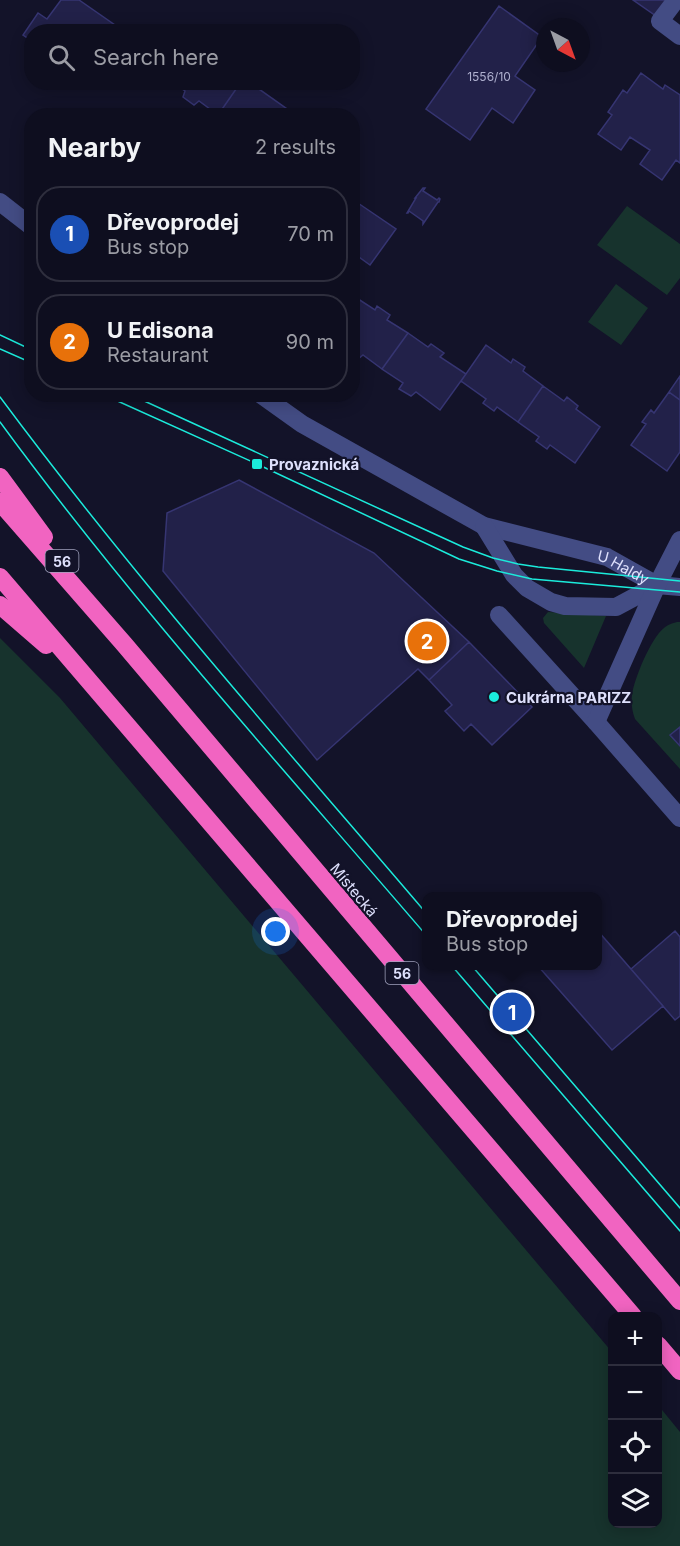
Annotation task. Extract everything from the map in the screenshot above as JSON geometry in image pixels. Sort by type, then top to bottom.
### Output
[{"type":"highway","name":"56","points":[[0,477],[124,644]]},
{"type":"highway","name":"Místecká","points":[[0,502],[124,644],[680,1301]]},
{"type":"highway","points":[[0,577],[629,1312]]},
{"type":"highway","points":[[0,605],[93,685]]},
{"type":"highway","points":[[662,1351],[680,1371]]},
{"type":"street","points":[[676,0],[660,21],[680,36]]},
{"type":"street","points":[[0,202],[24,221]]},
{"type":"street","name":"U Haldy","points":[[271,402],[302,424],[484,526],[607,557],[657,585]]},
{"type":"street","name":"U Haldy","points":[[484,526],[514,575],[527,588],[551,602],[566,606],[616,607],[657,585]]},
{"type":"street","points":[[597,722],[657,585],[680,540]]},
{"type":"street","points":[[657,585],[680,587]]},
{"type":"street","points":[[499,615],[597,722],[680,818]]},
{"type":"green space","points":[[627,206],[680,244],[680,278],[667,295],[597,245]]},
{"type":"green space","points":[[616,284],[648,308],[621,345],[588,322]]},
{"type":"green space","points":[[548,612],[606,616],[584,668],[544,623],[543,618]]},
{"type":"green space","points":[[680,622],[680,769],[635,719],[632,710],[633,688],[649,649],[665,627]]},
{"type":"green space","points":[[0,638],[60,698],[608,1347],[608,1528],[662,1528],[662,1410],[680,1432],[680,1546],[0,1546]]},
{"type":"building","points":[[61,0],[79,0],[114,24],[30,24],[38,13],[47,19]]},
{"type":"building","points":[[633,0],[667,0],[656,16]]},
{"type":"building","points":[[499,6],[536,33],[536,46],[515,76],[535,90],[513,123],[492,108],[470,140],[426,109]]},
{"type":"building","points":[[641,73],[663,89],[665,85],[680,95],[680,163],[676,160],[662,180],[640,164],[650,150],[630,137],[621,150],[598,134],[612,115],[608,112],[623,90],[627,93]]},
{"type":"building","points":[[235,90],[223,108],[208,108],[199,101],[194,105],[183,97],[185,91]]},
{"type":"building","points":[[235,90],[260,90],[286,108],[223,108]]},
{"type":"building","points":[[425,188],[423,191],[437,200],[440,199],[423,224],[423,221],[409,211],[407,213]]},
{"type":"building","points":[[360,204],[396,229],[370,265],[360,258]]},
{"type":"building","points":[[360,300],[375,310],[377,306],[390,315],[387,320],[408,333],[382,369],[363,355],[360,357]]},
{"type":"building","points":[[408,333],[428,347],[431,344],[444,353],[440,357],[466,374],[440,410],[416,392],[411,396],[399,389],[403,383],[382,369]]},
{"type":"building","points":[[486,345],[511,363],[513,359],[525,367],[523,371],[543,386],[518,422],[497,407],[494,411],[483,403],[486,399],[461,381]]},
{"type":"building","points":[[680,376],[680,400],[669,392]]},
{"type":"building","points":[[543,386],[564,401],[567,397],[578,406],[576,409],[600,427],[575,463],[550,445],[547,449],[536,441],[539,437],[518,422]]},
{"type":"building","points":[[669,392],[680,400],[680,452],[667,471],[631,445],[646,424],[642,422],[651,410],[654,413]]},
{"type":"building","points":[[239,480],[374,553],[469,642],[429,680],[418,669],[317,760],[163,571],[167,513]]},
{"type":"building","points":[[469,642],[532,707],[492,745],[471,724],[464,731],[445,711],[452,705],[429,680]]},
{"type":"building","points":[[680,727],[680,746],[670,735]]},
{"type":"building","points":[[675,931],[680,937],[680,1016],[675,1020],[631,969]]},
{"type":"building","points":[[602,936],[663,1006],[612,1050],[542,970],[602,970]]},
{"type":"tram line","points":[[0,335],[24,346]]},
{"type":"tram line","points":[[0,349],[24,360]]},
{"type":"tram line","points":[[0,397],[155,594],[422,908]]},
{"type":"tram line","points":[[120,402],[459,559],[532,579],[680,592]]},
{"type":"tram line","points":[[146,402],[463,547],[493,558],[538,567],[680,581]]},
{"type":"tram line","points":[[0,422],[50,489],[154,619],[422,930]]},
{"type":"tram line","points":[[455,970],[680,1231]]},
{"type":"tram line","points":[[475,970],[680,1208]]},
{"type":"place","name":"Provaznická","points":[[257,464]]},
{"type":"place","name":"U Edisona","points":[[427,641]]},
{"type":"place","name":"Cukrárna PARIZZ","points":[[494,697]]},
{"type":"place","name":"Dřevoprodej","points":[[512,1012]]}]
